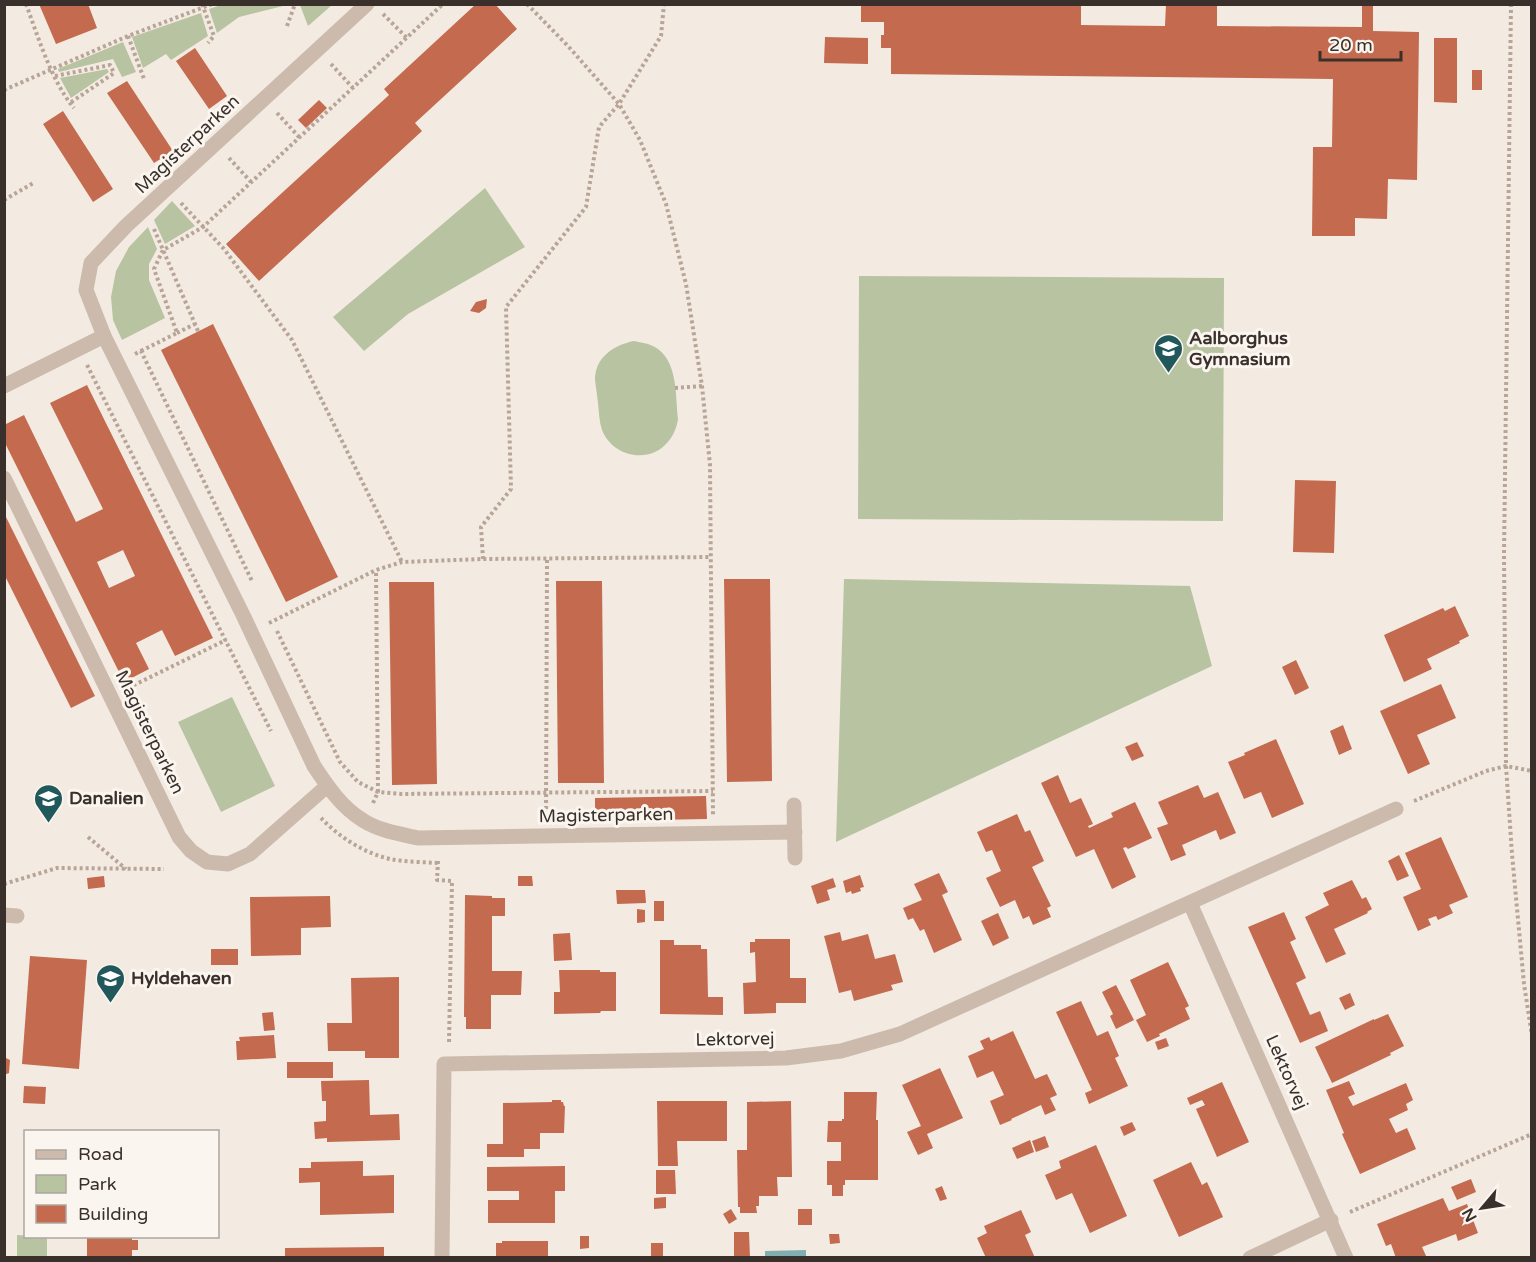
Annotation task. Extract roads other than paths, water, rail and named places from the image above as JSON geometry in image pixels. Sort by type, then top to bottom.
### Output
[{"type":"street","name":"Magisterparken","points":[[367,4],[126,226],[91,263],[86,290],[104,336],[314,766],[342,804],[365,822],[418,838],[795,832]]},
{"type":"street","points":[[4,386],[104,336]]},
{"type":"street","name":"Magisterparken","points":[[4,478],[179,837],[191,851],[207,862],[228,864],[250,854],[327,786]]},
{"type":"street","points":[[794,805],[795,858]]},
{"type":"street","name":"Lektorvej","points":[[442,1257],[444,1064],[786,1058],[841,1051],[900,1034],[1396,809]]},
{"type":"street","name":"Lektorvej","points":[[1190,903],[1346,1257]]},
{"type":"street","points":[[1250,1257],[1331,1220]]},
{"type":"water","points":[[806,1250],[806,1257],[765,1257],[765,1251]]},
{"type":"place","name":"Aalborghus Gymnasium","points":[[1168,374]]},
{"type":"place","name":"Danalien","points":[[48,824]]},
{"type":"place","name":"Hyldehaven","points":[[110,1004]]}]
